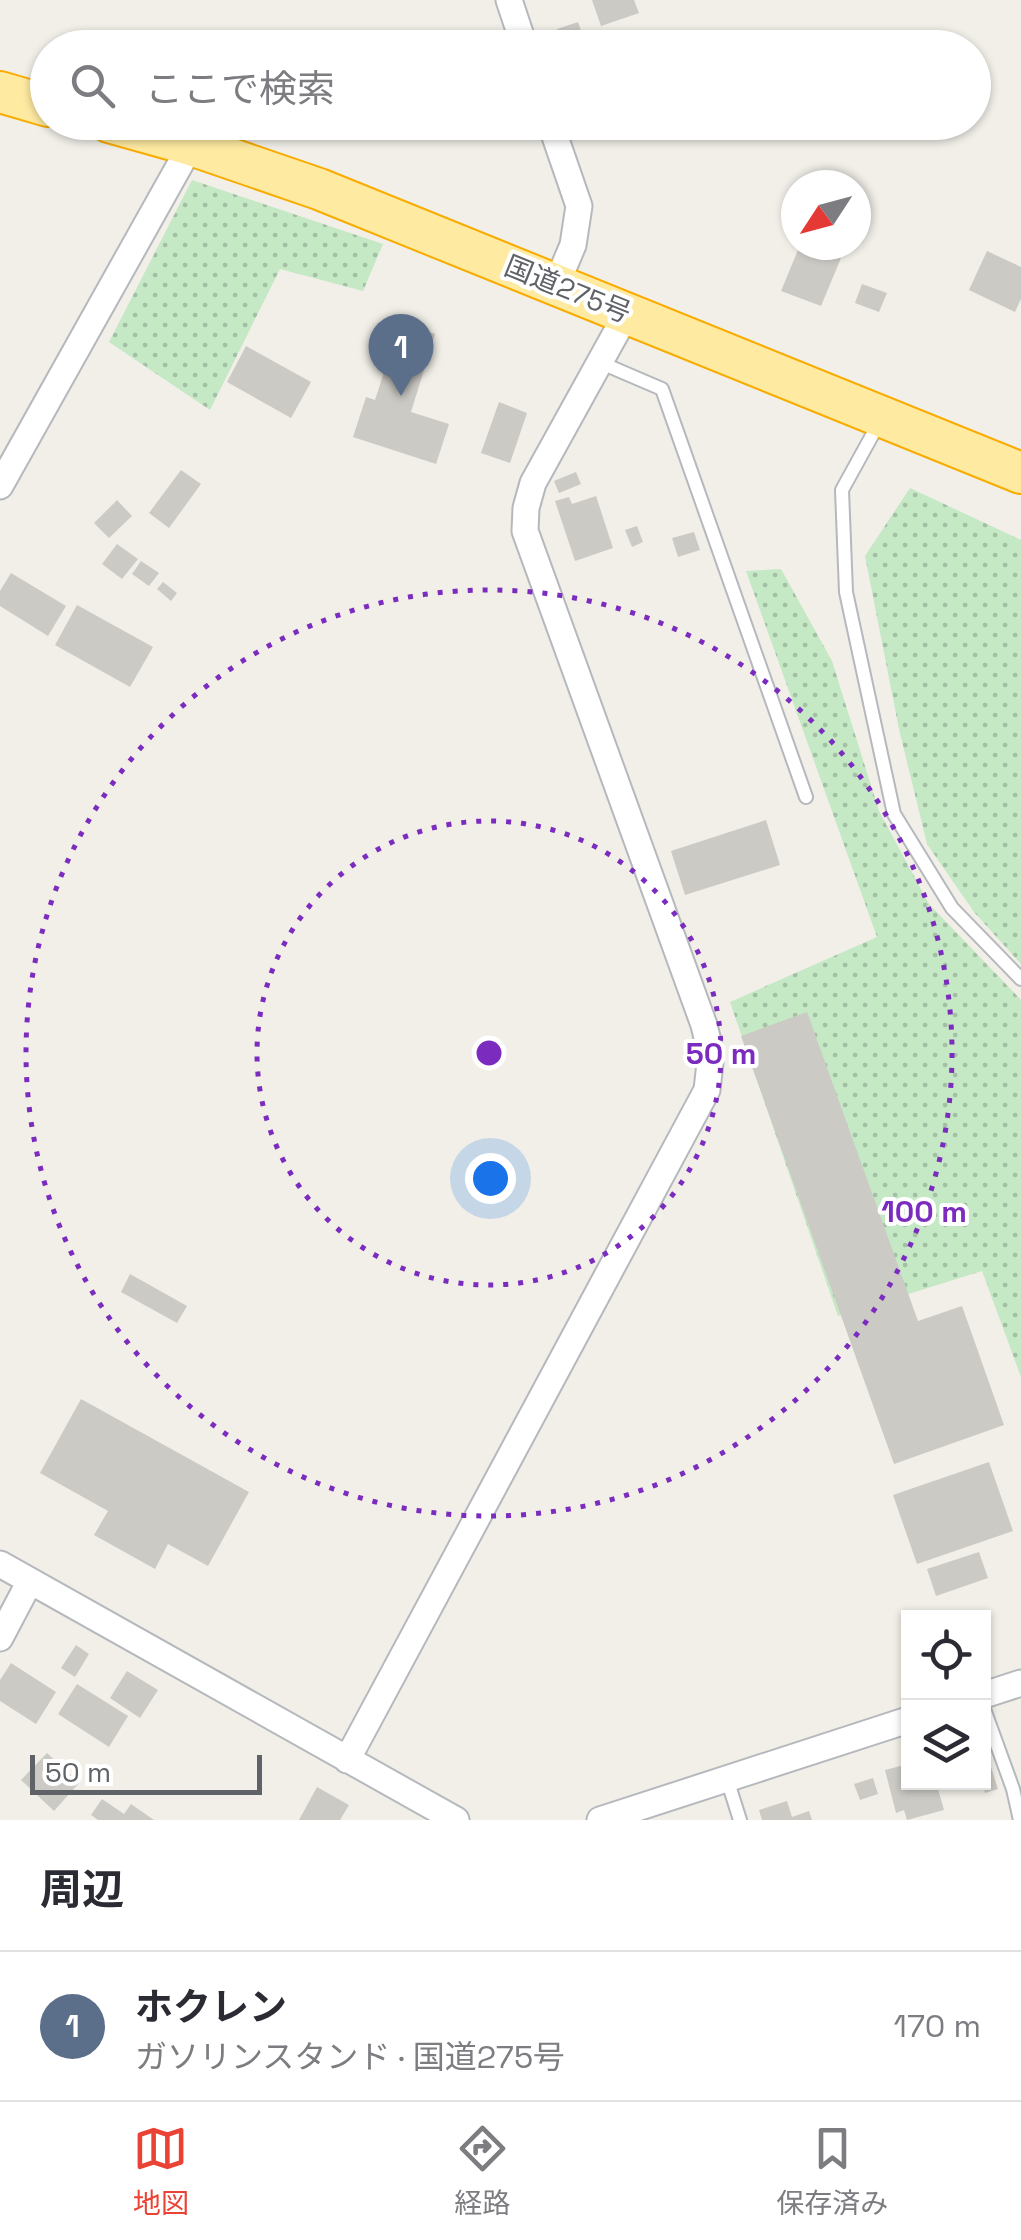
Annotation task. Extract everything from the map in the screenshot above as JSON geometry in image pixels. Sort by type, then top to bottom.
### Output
[{"type":"highway","points":[[0,92],[30,101]]},
{"type":"highway","name":"国道275号","points":[[173,140],[318,188],[1021,473]]},
{"type":"street","points":[[509,0],[519,30]]},
{"type":"street","points":[[556,140],[579,206],[573,245],[556,283]]},
{"type":"street","points":[[0,486],[191,145]]},
{"type":"street","points":[[347,1760],[702,1101],[711,1072],[704,1025],[525,531],[533,483],[627,313]]},
{"type":"street","points":[[0,1564],[456,1820]]},
{"type":"street","points":[[0,1638],[30,1581]]},
{"type":"street","points":[[991,1693],[1021,1683]]},
{"type":"street","points":[[600,1820],[901,1722]]},
{"type":"lane","points":[[600,362],[662,389],[806,796]]},
{"type":"lane","points":[[884,416],[842,490],[846,592],[894,814],[952,908],[1021,979]]},
{"type":"lane","points":[[991,1728],[1020,1820]]},
{"type":"lane","points":[[726,1779],[740,1820]]},
{"type":"green space","points":[[192,180],[383,244],[363,291],[280,269],[210,410],[109,342]]},
{"type":"green space","points":[[910,488],[1021,540],[1021,964],[974,912],[927,844],[899,729],[865,556]]},
{"type":"green space","points":[[781,569],[832,661],[879,811],[929,904],[1021,1000],[1021,1377],[982,1271],[838,1316],[730,1002],[877,937],[746,571]]},
{"type":"building","points":[[592,0],[634,0],[639,13],[601,26]]},
{"type":"building","points":[[578,22],[581,30],[557,30]]},
{"type":"building","points":[[987,251],[1021,267],[1021,299],[1015,312],[969,290]]},
{"type":"building","points":[[794,260],[840,260],[821,306],[781,291]]},
{"type":"building","points":[[862,284],[887,293],[879,312],[855,303]]},
{"type":"building","points":[[400,323],[435,334],[411,412],[449,424],[436,464],[353,437],[366,397],[375,400]]},
{"type":"building","points":[[246,346],[311,382],[291,418],[227,382]]},
{"type":"building","points":[[499,402],[527,413],[510,463],[481,453]]},
{"type":"building","points":[[181,470],[201,484],[169,528],[149,513]]},
{"type":"building","points":[[576,472],[581,484],[559,493],[554,481]]},
{"type":"building","points":[[596,496],[613,548],[575,561],[555,501],[569,497],[572,504]]},
{"type":"building","points":[[117,500],[132,516],[109,538],[94,523]]},
{"type":"building","points":[[637,526],[643,542],[632,547],[625,530]]},
{"type":"building","points":[[694,532],[700,550],[678,557],[672,538]]},
{"type":"building","points":[[117,544],[138,559],[122,579],[102,564]]},
{"type":"building","points":[[141,561],[159,573],[149,586],[132,574]]},
{"type":"building","points":[[11,573],[66,606],[48,636],[0,606],[0,591]]},
{"type":"building","points":[[163,582],[177,593],[171,601],[157,589]]},
{"type":"building","points":[[77,605],[153,647],[130,687],[55,645]]},
{"type":"building","points":[[766,820],[780,865],[685,895],[671,851]]},
{"type":"building","points":[[807,1012],[918,1321],[962,1306],[1004,1425],[894,1464],[741,1036]]},
{"type":"building","points":[[130,1274],[187,1306],[177,1323],[121,1292]]},
{"type":"building","points":[[81,1399],[249,1492],[208,1566],[168,1544],[155,1569],[94,1535],[108,1511],[40,1473]]},
{"type":"building","points":[[989,1462],[1013,1531],[917,1564],[893,1495]]},
{"type":"building","points":[[979,1552],[988,1578],[936,1596],[927,1569]]},
{"type":"building","points":[[76,1645],[89,1654],[75,1677],[61,1668]]},
{"type":"building","points":[[11,1663],[56,1692],[36,1724],[0,1701],[0,1680]]},
{"type":"building","points":[[127,1671],[158,1690],[140,1718],[110,1698]]},
{"type":"building","points":[[77,1684],[128,1716],[109,1747],[58,1714]]},
{"type":"building","points":[[47,1753],[79,1783],[54,1811],[21,1780]]},
{"type":"building","points":[[901,1766],[901,1790],[938,1790],[944,1810],[907,1820],[904,1810],[896,1813],[885,1770]]},
{"type":"building","points":[[991,1767],[998,1789],[985,1793],[984,1790],[991,1790]]},
{"type":"building","points":[[873,1778],[878,1794],[860,1800],[854,1784]]},
{"type":"building","points":[[317,1787],[349,1805],[340,1820],[299,1820]]},
{"type":"building","points":[[102,1799],[124,1814],[131,1804],[154,1820],[98,1820],[91,1815]]},
{"type":"building","points":[[787,1801],[792,1817],[809,1811],[812,1820],[762,1820],[759,1810]]},
{"type":"place","name":"ホクレン","points":[[401,396]]}]
